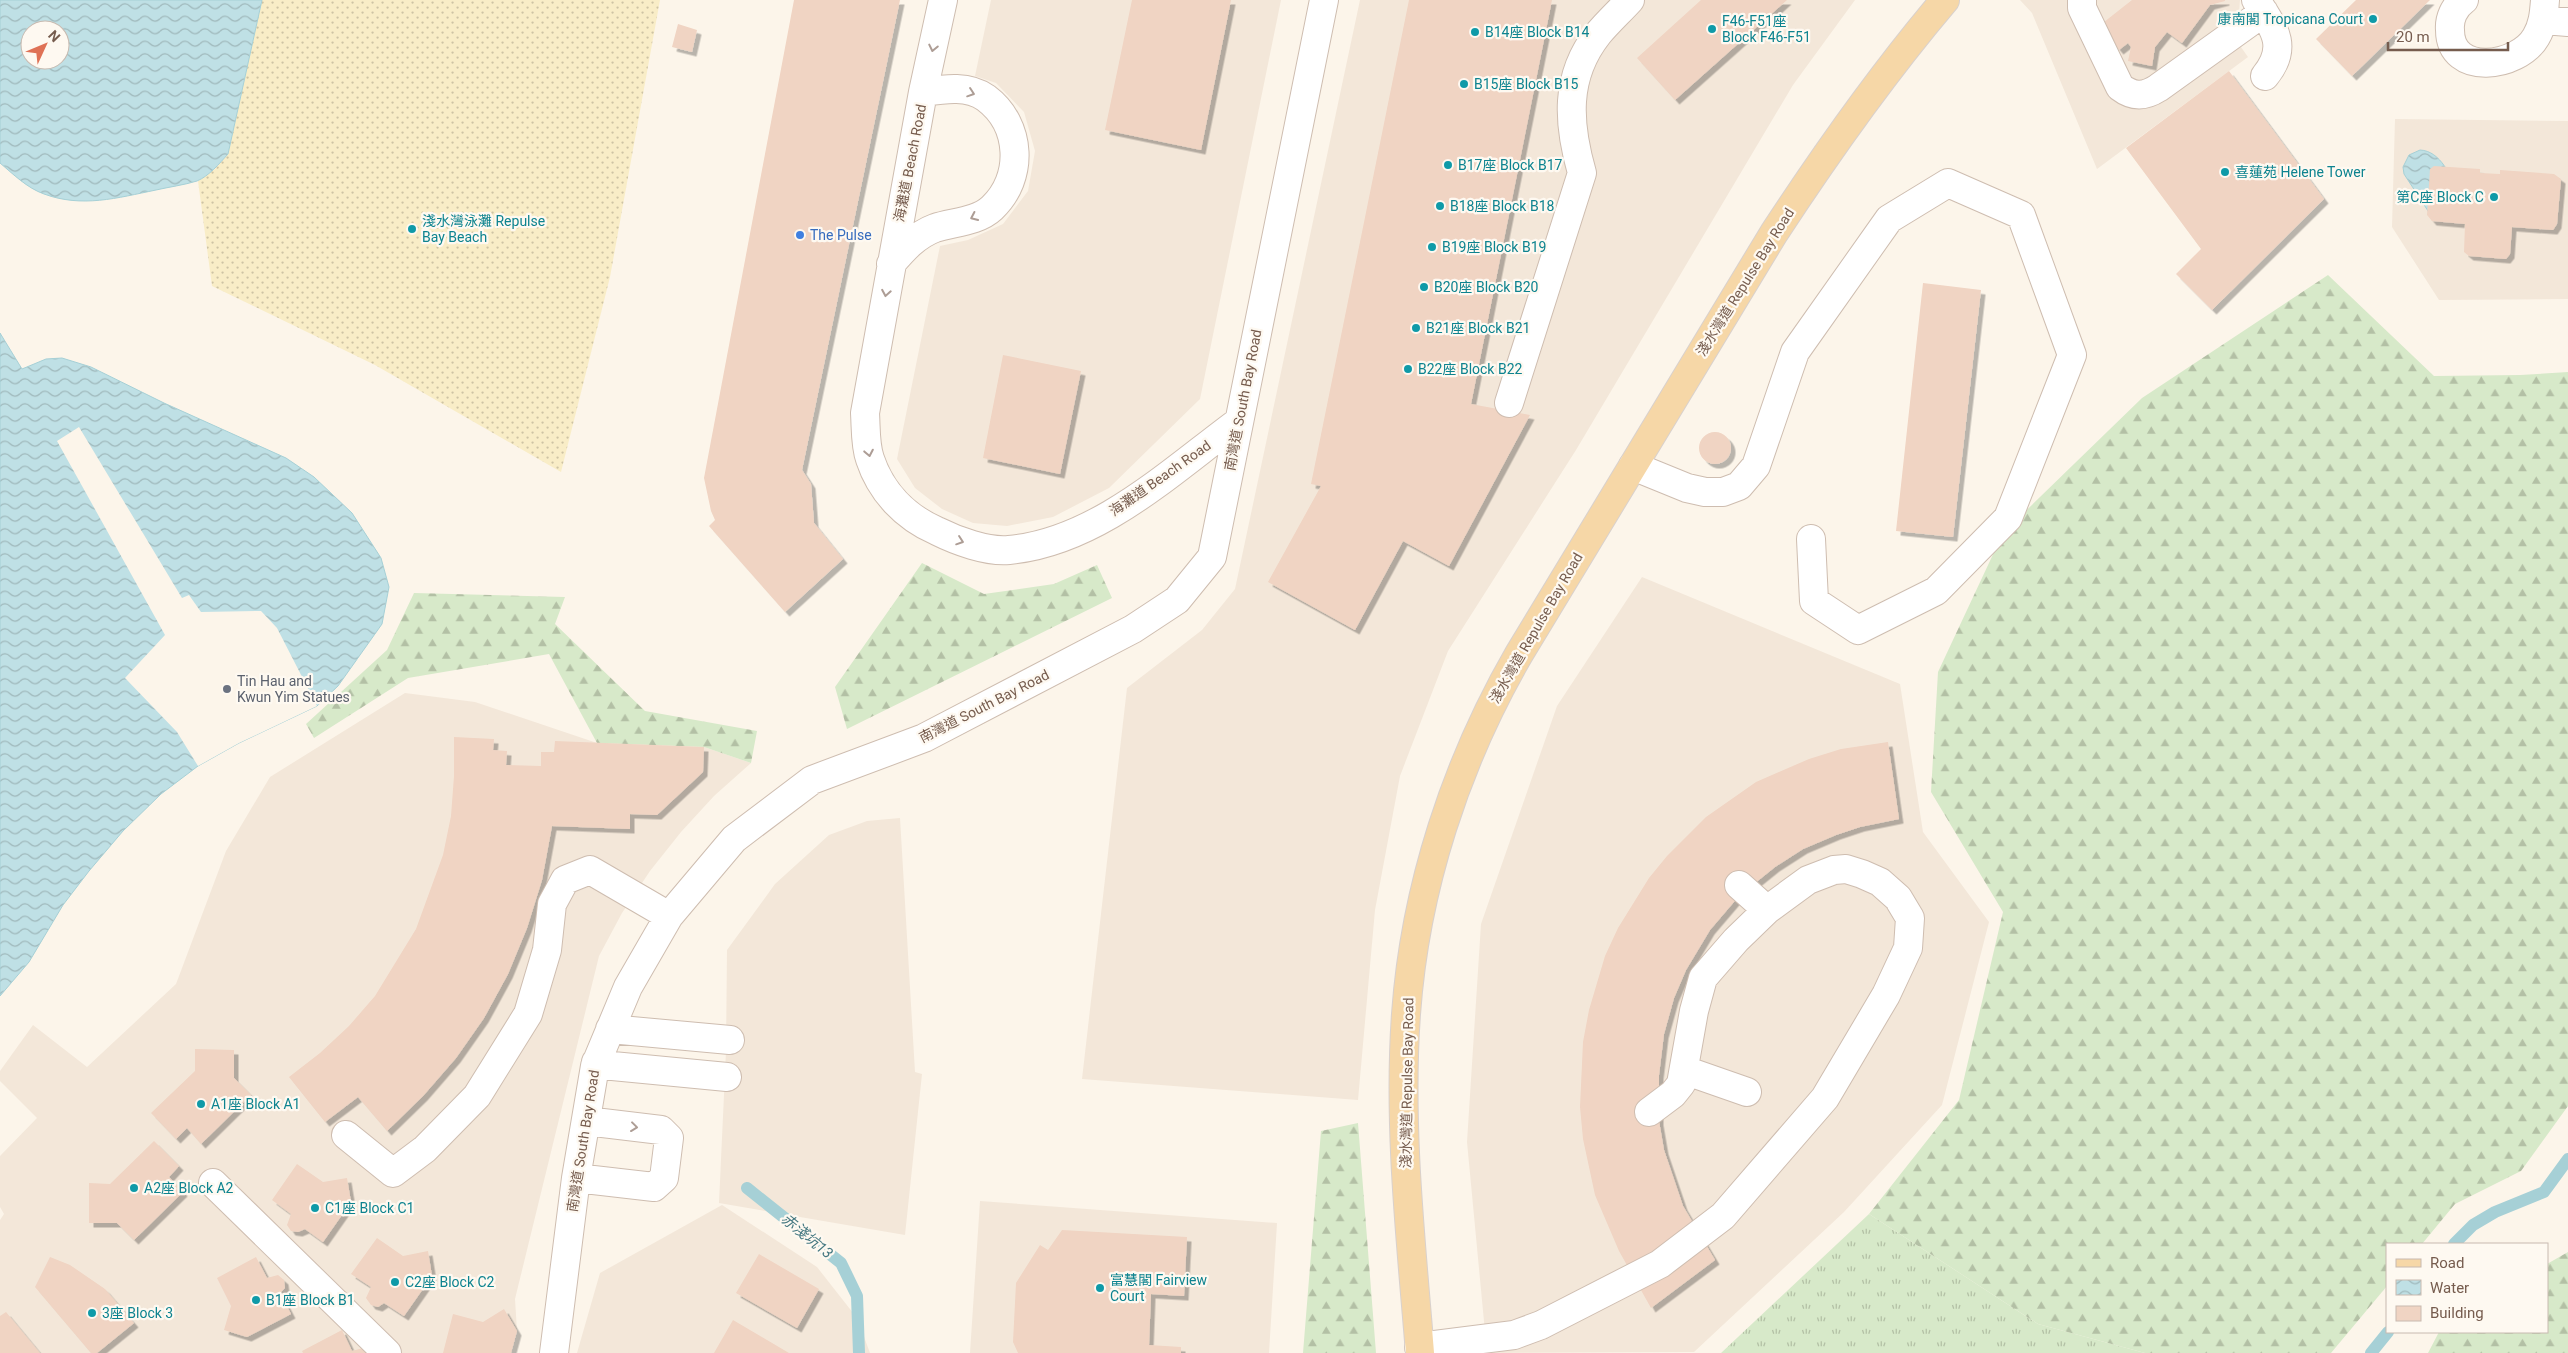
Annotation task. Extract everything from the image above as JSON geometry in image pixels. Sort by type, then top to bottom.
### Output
[{"type":"main road","name":"淺水灣道 Repulse Bay Road","points":[[1420,1350],[1406,1174],[1404,1056],[1410,975],[1425,892],[1457,784],[1486,713],[1519,654],[1762,253],[1815,170],[1945,0]]},
{"type":"street","name":"海灘道 Beach Road","points":[[943,0],[923,92],[864,413],[869,457],[887,492],[900,508],[915,521],[961,543],[1008,550],[1061,539],[1121,508],[1238,422]]},
{"type":"street","name":"南灣道 South Bay Road","points":[[554,1353],[576,1178],[596,1062],[628,986],[669,916],[734,839],[812,780],[924,738],[1133,629],[1177,600],[1212,557],[1324,0]]},
{"type":"street","points":[[1509,403],[1582,174],[1572,138],[1571,102],[1580,66],[1598,34],[1630,0]]},
{"type":"street","points":[[2082,0],[2082,8],[2120,87],[2128,93],[2139,96],[2150,93],[2158,88],[2260,6],[2274,28],[2278,48],[2274,63],[2264,76]]},
{"type":"street","points":[[2464,0],[2453,12],[2449,24],[2450,37],[2454,50],[2462,59],[2483,64],[2503,61],[2521,52],[2535,38],[2552,14]]},
{"type":"street","name":"海灘道 Beach Road","points":[[891,264],[910,242],[934,228],[962,223],[991,209],[1010,184],[1015,160],[1016,152],[1007,121],[985,98],[955,87],[923,92]]},
{"type":"street","points":[[1633,466],[1687,488],[1705,492],[1723,492],[1739,486],[1756,466],[1795,352],[1889,219],[1948,183],[2021,215],[2072,356],[2008,518],[1936,591],[1858,630],[1814,602],[1811,539]]},
{"type":"street","points":[[1420,1350],[1514,1335],[1541,1326],[1660,1264],[1723,1216],[1825,1098],[1886,995],[1908,948],[1910,918],[1898,898],[1880,882],[1846,868],[1834,870],[1808,880],[1767,910],[1736,940],[1703,978],[1694,1011],[1681,1084],[1673,1094],[1649,1112]]},
{"type":"street","points":[[346,1134],[393,1173],[425,1148],[477,1096],[528,1014],[547,950],[552,904],[565,880],[590,870],[669,916]]},
{"type":"street","points":[[1739,885],[1767,910]]},
{"type":"street","points":[[610,1030],[730,1040]]},
{"type":"street","points":[[596,1062],[727,1077]]},
{"type":"street","points":[[1684,1070],[1747,1092]]},
{"type":"street","points":[[576,1178],[654,1186],[664,1178],[669,1138],[661,1130],[586,1121]]},
{"type":"street","points":[[213,1183],[387,1353]]},
{"type":"shaded area","points":[[991,0],[1281,0],[1200,399],[1109,488],[1053,517],[1007,526],[973,523],[942,509],[915,488],[897,459],[940,246],[968,240],[1003,224],[1028,191],[1035,151],[1024,112],[996,83],[975,76]]},
{"type":"shaded area","points":[[1360,0],[1855,0],[1793,85],[1576,450],[1448,651],[1400,776],[1375,910],[1358,1100],[1082,1079],[1127,688],[1202,630],[1235,589]]},
{"type":"shaded area","points":[[2020,0],[2240,0],[2239,14],[2226,26],[2248,57],[2097,169],[2032,13]]},
{"type":"shaded area","points":[[2395,119],[2568,121],[2568,299],[2439,300],[2392,227]]},
{"type":"shaded area","points":[[1642,577],[1900,684],[1923,832],[1989,922],[1942,1105],[1844,1212],[1694,1352],[1487,1353],[1467,1142],[1481,924],[1557,706]]},
{"type":"shaded area","points":[[405,693],[475,702],[597,743],[704,747],[751,763],[714,796],[681,832],[650,871],[622,913],[599,956],[515,1299],[517,1331],[511,1353],[0,1353],[0,1220],[4,1214],[0,1207],[0,1156],[37,1118],[0,1081],[0,1071],[33,1025],[87,1067],[176,984],[226,851],[270,777]]},
{"type":"shaded area","points":[[900,818],[915,1072],[922,1074],[905,1235],[719,1203],[726,1051],[727,950],[775,884],[829,835],[867,821]]},
{"type":"shaded area","name":"富慧閣 Fairview Court","points":[[980,1201],[1277,1223],[1269,1353],[970,1353]]},
{"type":"shaded area","points":[[722,1205],[817,1267],[857,1318],[870,1353],[577,1353],[600,1273]]},
{"type":"green space","points":[[2328,275],[2434,376],[2520,375],[2568,372],[2568,1106],[2521,1171],[2455,1204],[2423,1243],[2386,1243],[2386,1287],[2331,1353],[2145,1353],[2038,1324],[1869,1214],[1959,1100],[2003,912],[1931,792],[1938,672],[2003,533],[2142,398]]},
{"type":"green space","points":[[922,563],[984,594],[1054,584],[1097,565],[1112,598],[847,729],[835,687]]},
{"type":"green space","points":[[414,593],[565,597],[555,624],[645,711],[757,731],[751,763],[704,747],[597,743],[549,654],[408,678],[314,738],[306,724],[387,650]]},
{"type":"green space","points":[[1358,1123],[1376,1353],[1303,1353],[1321,1131]]},
{"type":"green space","points":[[1869,1214],[2038,1324],[2145,1353],[1721,1353]]},
{"type":"green space","points":[[2568,1252],[2568,1353],[2428,1353],[2438,1333],[2548,1333],[2548,1263]]},
{"type":"sand","name":"淺水灣泳灘 Repulse Bay Beach","points":[[262,0],[660,0],[610,277],[561,472],[375,365],[212,286],[198,181],[215,169],[228,154]]},
{"type":"water","points":[[0,0],[262,0],[228,154],[206,176],[187,184],[113,198],[86,201],[58,198],[44,194],[21,180],[0,163]]},
{"type":"water","points":[[2420,150],[2434,155],[2444,165],[2459,192],[2430,214],[2404,174],[2403,167],[2409,155]]},
{"type":"water","points":[[0,333],[22,369],[46,359],[62,358],[91,367],[164,403],[286,458],[314,477],[352,513],[381,558],[389,587],[382,624],[338,686],[317,706],[239,743],[198,766],[161,794],[123,831],[89,871],[63,905],[29,962],[0,996]]},
{"type":"pier","points":[[79,427],[182,598],[189,595],[201,612],[261,611],[277,628],[317,706],[239,743],[198,766],[177,732],[125,678],[165,635],[57,441]]},
{"type":"building","name":"The Pulse","points":[[794,0],[900,0],[802,470],[811,484],[814,523],[843,559],[785,612],[709,526],[715,520],[711,511],[704,478]]},
{"type":"building","points":[[1132,0],[1231,0],[1201,150],[1105,130]]},
{"type":"building","points":[[1409,0],[1552,0],[1471,404],[1530,415],[1449,566],[1403,541],[1355,630],[1268,582],[1321,486],[1311,484]]},
{"type":"building","name":"F46-F51座 Block F46-F51","points":[[1701,0],[1787,0],[1675,100],[1637,58]]},
{"type":"building","points":[[2132,0],[2225,1],[2210,5],[2182,43],[2167,32],[2155,47],[2152,66],[2128,61],[2131,47],[2128,43],[2119,50],[2099,26]]},
{"type":"building","name":"康南閣 Tropicana Court","points":[[2356,0],[2430,0],[2352,76],[2316,39]]},
{"type":"building","points":[[678,24],[697,30],[692,52],[672,47]]},
{"type":"building","name":"喜蓮苑 Helene Tower","points":[[2229,71],[2324,199],[2212,310],[2176,274],[2201,249],[2126,148]]},
{"type":"building","name":"第C座 Block C","points":[[2434,166],[2480,169],[2480,173],[2500,174],[2500,170],[2554,174],[2561,179],[2557,224],[2553,230],[2512,227],[2510,254],[2506,259],[2469,256],[2464,252],[2465,224],[2432,221],[2427,215],[2430,169]]},
{"type":"building","points":[[1923,283],[1981,290],[1953,537],[1896,531]]},
{"type":"building","points":[[1003,355],[1081,371],[1060,474],[983,458]]},
{"type":"building","points":[[1715,432],[1721,433],[1726,437],[1730,442],[1730,454],[1726,459],[1721,463],[1715,464],[1709,463],[1704,459],[1700,454],[1699,448],[1700,442],[1704,437],[1709,433]]},
{"type":"building","points":[[454,737],[494,739],[493,750],[507,751],[506,765],[541,766],[541,752],[554,752],[555,741],[704,747],[703,772],[657,815],[630,814],[630,829],[552,826],[542,880],[527,928],[508,974],[484,1018],[456,1058],[423,1096],[387,1131],[358,1097],[325,1122],[289,1077],[320,1053],[349,1026],[375,996],[416,929],[443,855],[451,816]]},
{"type":"building","points":[[1888,742],[1899,819],[1860,827],[1836,835],[1803,849],[1775,867],[1739,896],[1710,930],[1686,970],[1674,998],[1664,1034],[1659,1075],[1659,1121],[1664,1150],[1683,1206],[1715,1260],[1651,1308],[1619,1251],[1595,1195],[1583,1139],[1580,1107],[1583,1042],[1589,1010],[1605,956],[1618,928],[1649,878],[1667,856],[1706,817],[1756,782],[1809,759],[1841,749]]},
{"type":"building","name":"A1座 Block A1","points":[[195,1049],[234,1050],[234,1078],[251,1095],[201,1144],[187,1128],[176,1139],[151,1113],[195,1071]]},
{"type":"building","name":"A2座 Block A2","points":[[154,1141],[179,1166],[169,1177],[183,1192],[134,1240],[117,1223],[89,1223],[89,1183],[110,1184]]},
{"type":"building","name":"C1座 Block C1","points":[[297,1164],[323,1182],[347,1178],[351,1202],[323,1242],[305,1229],[298,1232],[291,1231],[287,1225],[291,1214],[272,1200]]},
{"type":"building","name":"富慧閣 Fairview Court","points":[[1062,1230],[1187,1237],[1184,1296],[1151,1294],[1149,1345],[1181,1347],[1181,1353],[1018,1353],[1013,1342],[1016,1283],[1040,1245],[1048,1250]]},
{"type":"building","name":"C2座 Block C2","points":[[377,1238],[403,1256],[428,1251],[432,1276],[404,1316],[384,1303],[378,1307],[371,1305],[366,1298],[371,1287],[351,1274]]},
{"type":"building","points":[[759,1254],[819,1289],[797,1328],[736,1293]]},
{"type":"building","name":"3座 Block 3","points":[[50,1257],[70,1265],[105,1289],[134,1323],[97,1353],[91,1353],[35,1287]]},
{"type":"building","name":"B1座 Block B1","points":[[256,1257],[267,1278],[278,1275],[284,1280],[285,1288],[280,1293],[291,1314],[247,1337],[224,1330],[231,1306],[217,1278]]},
{"type":"building","points":[[504,1309],[517,1331],[511,1353],[443,1353],[453,1314],[483,1322]]},
{"type":"building","points":[[6,1312],[40,1353],[0,1353],[0,1316]]},
{"type":"building","points":[[733,1320],[789,1353],[714,1353]]},
{"type":"building","points":[[342,1330],[352,1351],[363,1348],[370,1353],[303,1353],[302,1351]]},
{"type":"waterway","points":[[2455,1243],[2473,1225],[2495,1212],[2544,1192],[2568,1159]]},
{"type":"waterway","name":"赤淺坑13","points":[[747,1188],[841,1263],[857,1296],[859,1353]]},
{"type":"waterway","points":[[2371,1353],[2387,1333]]},
{"type":"place","name":"康南閣 Tropicana Court","points":[[2373,19]]},
{"type":"place","name":"F46-F51座 Block F46-F51","points":[[1712,29]]},
{"type":"place","name":"B14座 Block B14","points":[[1475,32]]},
{"type":"place","name":"B15座 Block B15","points":[[1464,84]]},
{"type":"place","name":"B17座 Block B17","points":[[1448,165]]},
{"type":"place","name":"喜蓮苑 Helene Tower","points":[[2225,172]]},
{"type":"place","name":"第C座 Block C","points":[[2494,197]]},
{"type":"place","name":"B18座 Block B18","points":[[1440,206]]},
{"type":"place","name":"淺水灣泳灘 Repulse Bay Beach","points":[[412,229]]},
{"type":"place","name":"The Pulse","points":[[800,235]]},
{"type":"place","name":"B19座 Block B19","points":[[1432,247]]},
{"type":"place","name":"B20座 Block B20","points":[[1424,287]]},
{"type":"place","name":"B21座 Block B21","points":[[1416,328]]},
{"type":"place","name":"B22座 Block B22","points":[[1408,369]]},
{"type":"place","name":"Tin Hau and Kwun Yim Statues","points":[[227,689]]},
{"type":"place","name":"A1座 Block A1","points":[[201,1104]]},
{"type":"place","name":"A2座 Block A2","points":[[134,1188]]},
{"type":"place","name":"C1座 Block C1","points":[[315,1208]]},
{"type":"place","name":"C2座 Block C2","points":[[395,1282]]},
{"type":"place","name":"富慧閣 Fairview Court","points":[[1100,1288]]},
{"type":"place","name":"B1座 Block B1","points":[[256,1300]]},
{"type":"place","name":"3座 Block 3","points":[[92,1313]]}]
